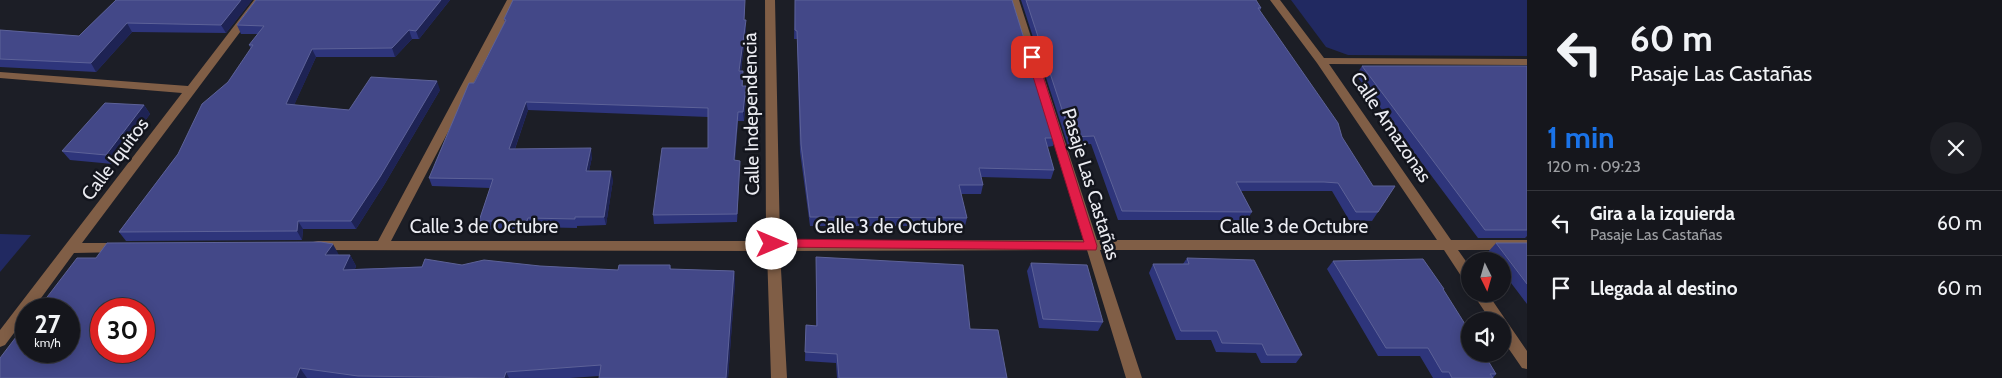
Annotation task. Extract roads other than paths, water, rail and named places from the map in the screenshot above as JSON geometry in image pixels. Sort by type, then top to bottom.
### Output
[{"type":"street","name":"Calle Iquitos","points":[[0,340],[259,0]]},
{"type":"street","points":[[382,245],[512,0]]},
{"type":"street","name":"Calle Independencia","points":[[770,0],[772,244],[779,378]]},
{"type":"street","name":"Pasaje Las Castañas","points":[[1014,0],[1134,378]]},
{"type":"street","name":"Calle Amazonas","points":[[1275,0],[1321,61],[1461,265]]},
{"type":"street","points":[[1321,61],[1527,62]]},
{"type":"street","points":[[0,75],[190,90]]},
{"type":"street","name":"Calle 3 de Octubre","points":[[304,246],[772,244],[1091,246],[1527,245]]},
{"type":"street","points":[[71,248],[129,248]]},
{"type":"street","points":[[1511,340],[1527,363]]}]
